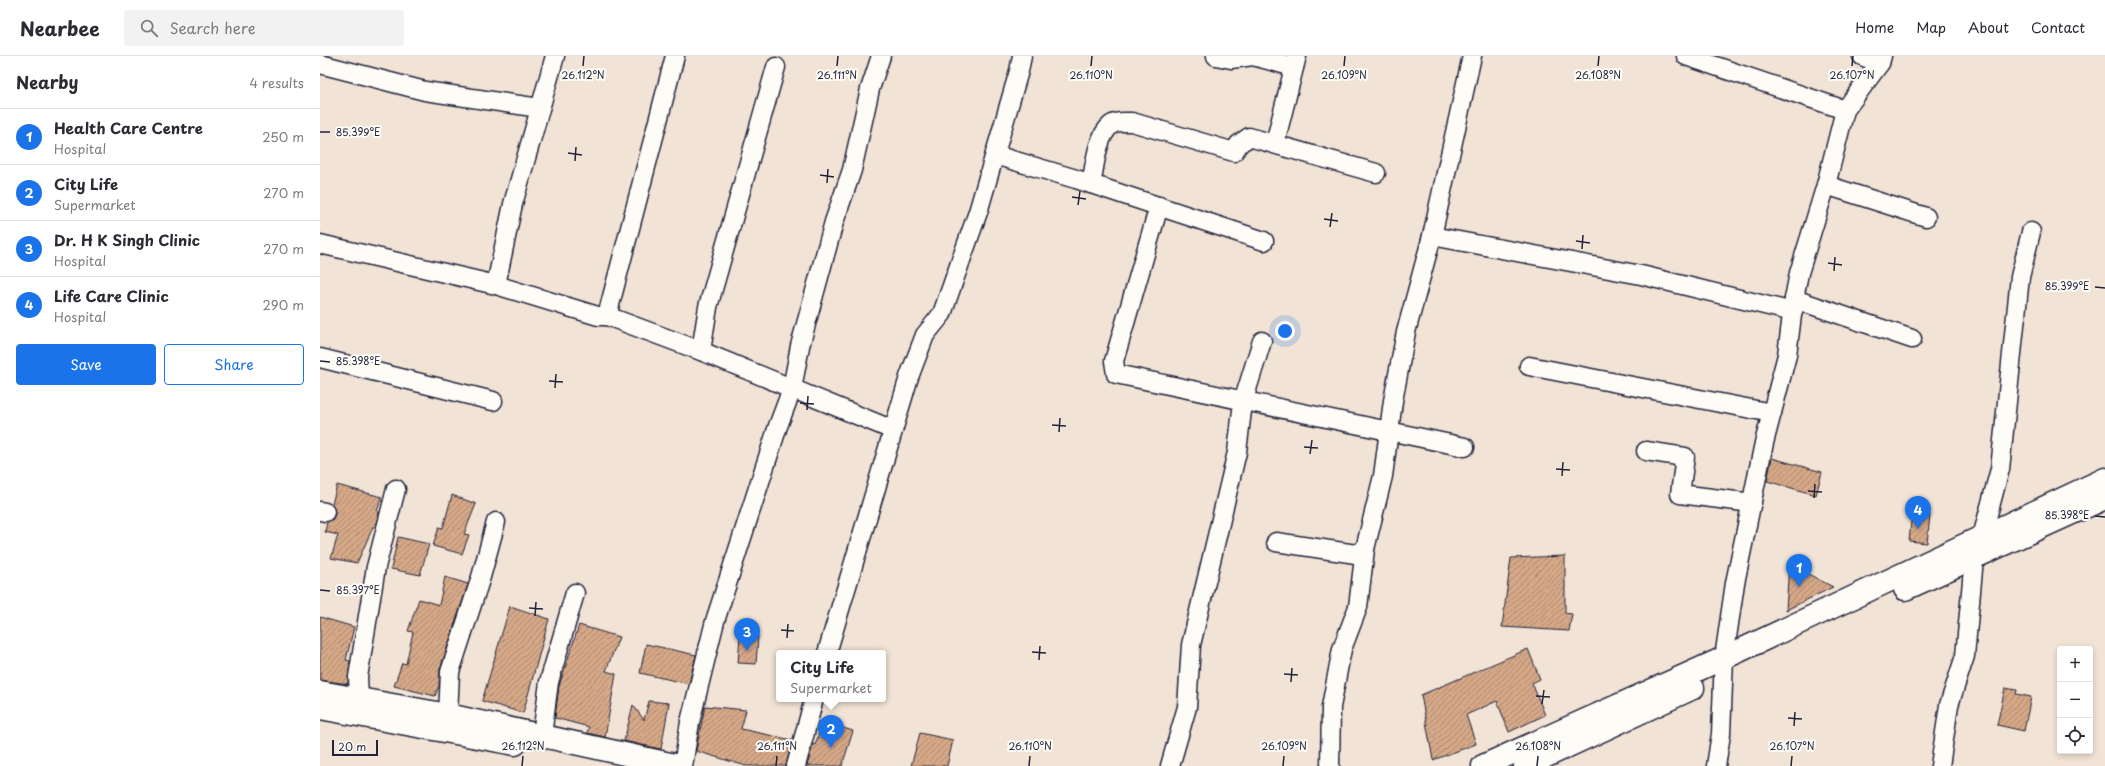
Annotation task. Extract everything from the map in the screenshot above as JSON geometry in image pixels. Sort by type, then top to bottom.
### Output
[{"type":"main road","points":[[1525,766],[1982,537],[2105,479]]},
{"type":"main road","points":[[1483,766],[1848,614],[1974,559],[2105,498]]},
{"type":"main road","points":[[320,692],[448,715],[680,766]]},
{"type":"main road","points":[[320,708],[549,751],[614,766]]},
{"type":"street","points":[[496,285],[513,204],[555,56]]},
{"type":"street","points":[[607,316],[674,56]]},
{"type":"street","points":[[683,766],[690,722],[716,621],[778,426],[792,389],[800,346],[834,222],[852,170],[870,89],[881,56]]},
{"type":"street","points":[[828,650],[909,377],[925,335],[942,314],[978,212],[1022,56]]},
{"type":"street","points":[[1216,56],[1231,59],[1253,56],[1295,62],[1276,143]]},
{"type":"street","points":[[1330,766],[1331,707],[1342,649],[1358,607],[1365,548],[1383,476],[1389,429],[1406,332],[1432,236],[1472,56]]},
{"type":"street","points":[[1686,56],[1846,110]]},
{"type":"street","points":[[1716,766],[1721,734],[1724,666],[1735,583],[1772,413],[1787,355],[1799,273],[1826,184],[1846,110],[1881,60],[1862,56]]},
{"type":"street","points":[[320,64],[342,62],[425,91],[540,108]]},
{"type":"street","points":[[701,351],[708,307],[776,67]]},
{"type":"street","points":[[1091,184],[1102,137],[1111,125],[1122,122],[1132,122],[1234,152],[1239,144],[1249,137],[1276,143],[1376,173]]},
{"type":"street","points":[[994,155],[1091,184],[1264,241]]},
{"type":"street","points":[[1826,184],[1926,217]]},
{"type":"street","points":[[1159,206],[1114,361],[1116,374],[1244,402],[1389,429],[1465,447]]},
{"type":"street","points":[[1982,537],[2000,469],[2020,277],[2031,232]]},
{"type":"street","points":[[1432,236],[1641,275],[1793,306],[1912,339]]},
{"type":"street","points":[[320,244],[496,285],[598,316],[607,316],[701,351],[893,430]]},
{"type":"street","points":[[1170,766],[1187,707],[1191,645],[1237,452],[1244,402],[1262,341]]},
{"type":"street","points":[[320,358],[493,402]]},
{"type":"street","points":[[1529,366],[1772,413]]},
{"type":"street","points":[[1646,451],[1685,457],[1680,494],[1752,503]]},
{"type":"street","points":[[359,699],[358,676],[376,567],[396,489]]},
{"type":"street","points":[[448,715],[450,672],[481,577],[496,522]]},
{"type":"street","points":[[1276,542],[1356,554],[1365,548]]},
{"type":"street","points":[[1940,766],[1948,705],[1965,656],[1974,559]]},
{"type":"street","points":[[542,735],[549,682],[575,593]]},
{"type":"street","points":[[796,766],[813,702]]},
{"type":"building","points":[[1772,458],[1822,472],[1816,495],[1767,481]]},
{"type":"building","points":[[337,485],[382,497],[377,511],[379,512],[375,527],[373,527],[357,563],[331,558],[338,535],[325,532],[327,522],[333,519],[335,514],[332,504]]},
{"type":"building","points":[[452,495],[476,504],[464,534],[469,535],[462,554],[433,546],[439,527],[443,528]]},
{"type":"building","points":[[1912,513],[1930,515],[1927,543],[1909,541]]},
{"type":"building","points":[[398,537],[429,544],[420,575],[391,569]]},
{"type":"building","points":[[1565,556],[1565,613],[1572,614],[1569,631],[1502,627],[1511,558]]},
{"type":"building","points":[[1789,564],[1833,587],[1786,610]]},
{"type":"building","points":[[445,577],[468,584],[440,669],[439,686],[435,696],[394,686],[402,663],[406,664],[413,632],[408,631],[419,599],[439,605]]},
{"type":"building","points":[[510,606],[549,619],[523,713],[482,701]]},
{"type":"building","points":[[320,617],[354,627],[346,660],[350,661],[348,684],[320,680]]},
{"type":"building","points":[[579,625],[619,637],[606,671],[616,674],[605,737],[587,733],[589,727],[555,718],[559,686]]},
{"type":"building","points":[[740,635],[758,636],[756,664],[738,663]]},
{"type":"building","points":[[646,644],[696,655],[689,684],[640,673]]},
{"type":"building","points":[[1528,649],[1540,679],[1532,683],[1545,715],[1509,732],[1497,701],[1466,715],[1476,744],[1433,760],[1421,695]]},
{"type":"building","points":[[2005,688],[2017,690],[2016,694],[2031,697],[2024,731],[1997,725]]},
{"type":"building","points":[[649,701],[669,703],[661,749],[624,741],[633,705],[644,720]]},
{"type":"building","points":[[705,706],[746,710],[741,729],[792,740],[786,766],[746,766],[696,751]]},
{"type":"building","points":[[823,722],[853,731],[842,766],[807,766],[813,744],[815,745]]},
{"type":"building","points":[[920,733],[953,740],[947,766],[911,766]]},
{"type":"place","name":"Life Care Clinic","points":[[1918,529]]},
{"type":"place","name":"Health Care Centre","points":[[1799,587]]},
{"type":"place","name":"Dr. H K Singh Clinic","points":[[747,651]]},
{"type":"place","name":"City Life","points":[[831,748]]}]
